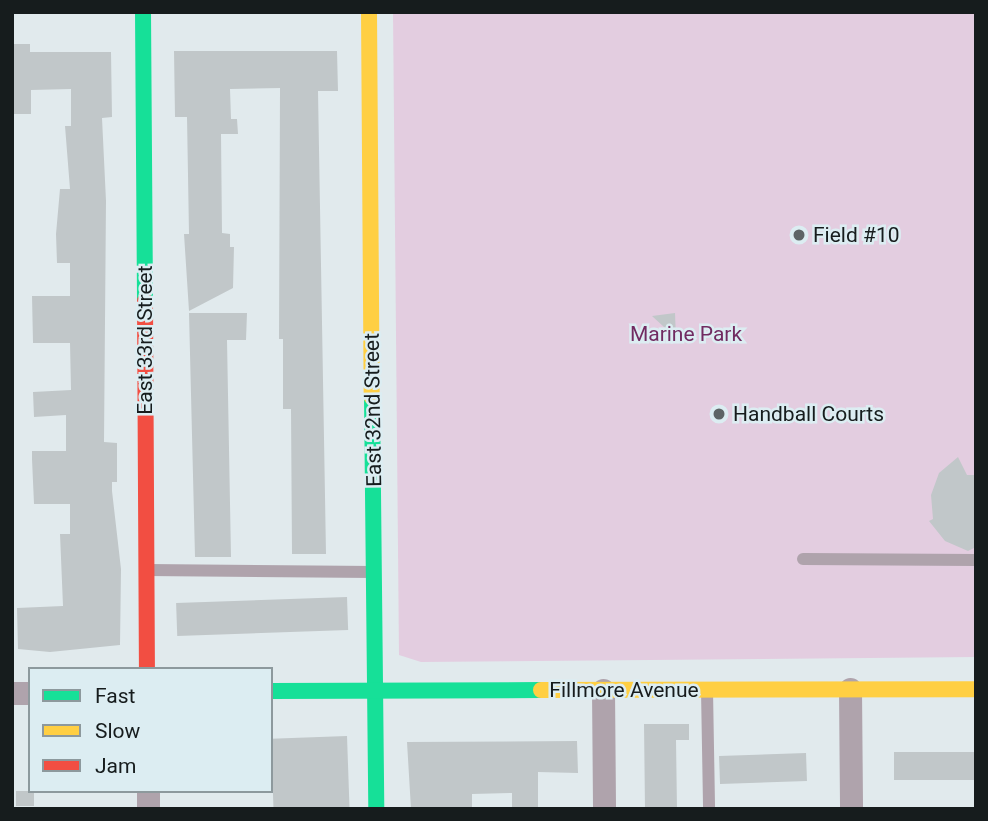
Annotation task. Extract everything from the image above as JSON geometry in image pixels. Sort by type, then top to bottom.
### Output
[{"type":"street","name":"East 33rd Street","points":[[143,12],[148,667]]},
{"type":"street","name":"East 32nd Street","points":[[369,12],[376,809]]},
{"type":"street","points":[[850,689],[851,809]]},
{"type":"street","points":[[603,690],[604,809]]},
{"type":"street","name":"Fillmore Avenue","points":[[273,691],[976,690]]},
{"type":"lane","points":[[803,559],[976,560]]},
{"type":"lane","points":[[147,570],[374,572]]},
{"type":"lane","points":[[707,690],[709,809]]},
{"type":"green space","name":"Marine Park","points":[[393,12],[976,12],[976,657],[421,662],[399,655]]},
{"type":"building","points":[[12,44],[30,44],[30,52],[111,52],[112,117],[102,118],[106,201],[104,442],[117,443],[117,482],[112,482],[112,491],[121,569],[120,645],[50,652],[18,649],[17,608],[63,606],[60,534],[70,534],[70,504],[34,504],[32,451],[66,451],[66,415],[34,417],[33,392],[71,390],[70,343],[33,343],[32,296],[70,296],[70,263],[57,263],[56,234],[60,189],[70,189],[65,126],[71,126],[71,89],[31,90],[31,114],[12,114]]},
{"type":"building","points":[[174,51],[337,51],[338,91],[318,91],[326,554],[292,554],[291,409],[283,409],[283,339],[279,339],[280,88],[230,89],[231,119],[237,119],[238,134],[221,134],[222,233],[230,234],[230,247],[234,247],[233,288],[189,311],[184,234],[189,234],[187,117],[175,117]]},
{"type":"building","points":[[189,313],[247,313],[246,340],[227,340],[231,557],[195,557]]},
{"type":"building","points":[[675,313],[676,338],[652,316]]},
{"type":"building","points":[[958,457],[967,475],[976,475],[976,547],[968,551],[945,541],[929,521],[933,519],[931,495],[939,473]]},
{"type":"building","points":[[347,597],[348,630],[177,636],[176,603]]},
{"type":"building","points":[[644,724],[689,724],[689,740],[676,740],[677,809],[645,809]]},
{"type":"building","points":[[347,736],[350,809],[274,809],[273,739]]},
{"type":"building","points":[[577,741],[578,773],[538,772],[538,809],[512,809],[512,793],[472,794],[472,809],[411,809],[407,742]]},
{"type":"building","points":[[894,752],[976,752],[976,780],[894,780]]},
{"type":"building","points":[[806,753],[807,781],[720,784],[719,756]]},
{"type":"building","points":[[16,791],[34,793],[34,806],[16,806]]},
{"type":"traffic: fast","points":[[143,12],[145,301]]},
{"type":"traffic: fast","points":[[372,397],[376,809]]},
{"type":"traffic: fast","points":[[273,691],[541,690]]},
{"type":"traffic: slow","points":[[369,12],[372,397]]},
{"type":"traffic: slow","points":[[541,690],[976,689]]},
{"type":"traffic: jam","points":[[145,301],[147,667]]},
{"type":"place","name":"Field #10","points":[[799,235]]},
{"type":"place","name":"Handball Courts","points":[[719,414]]}]
